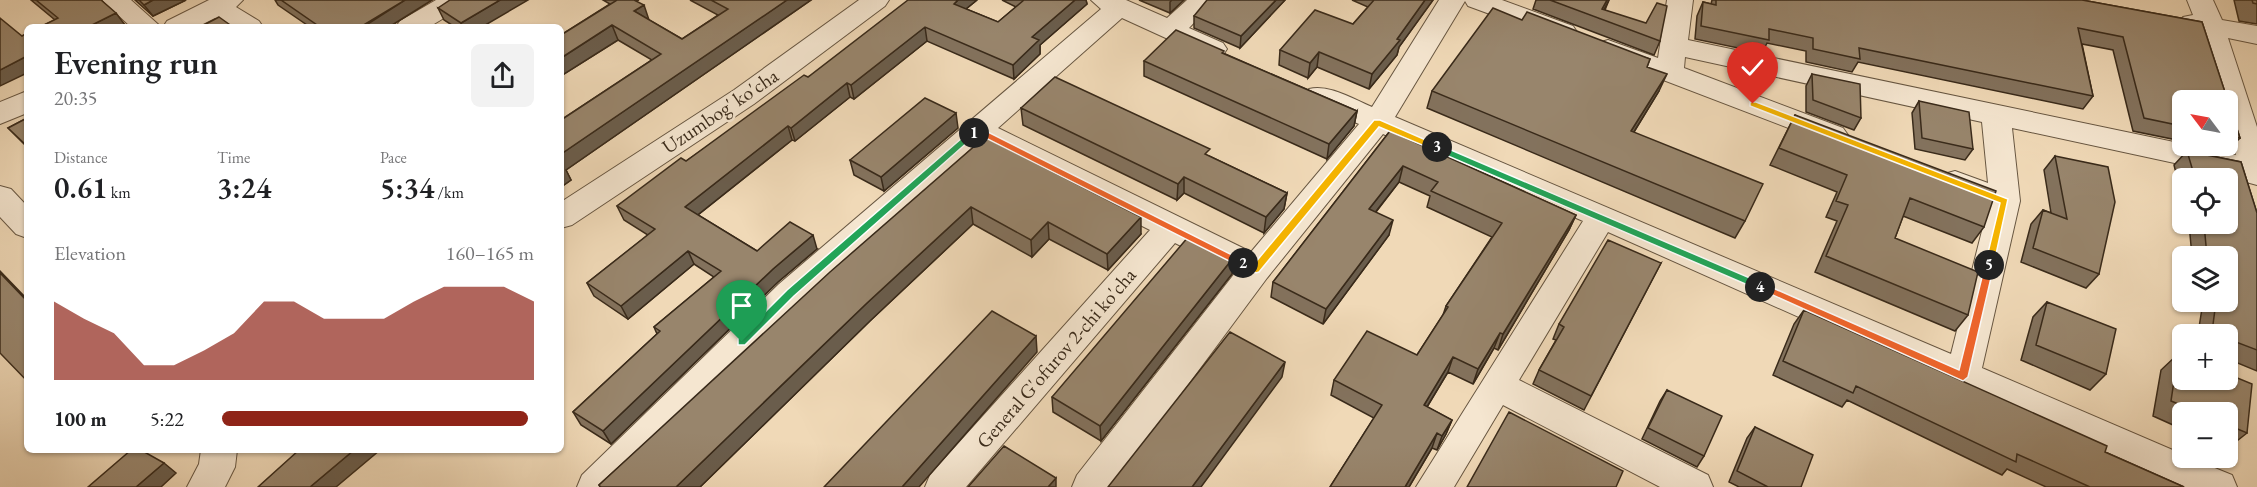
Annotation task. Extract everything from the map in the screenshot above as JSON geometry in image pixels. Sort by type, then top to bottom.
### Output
[{"type":"street","points":[[115,0],[144,24]]},
{"type":"street","points":[[414,24],[455,0]]},
{"type":"street","name":"Uzumbog' ko'cha","points":[[564,215],[744,97],[876,0]]},
{"type":"street","points":[[1171,30],[1202,0]]},
{"type":"street","points":[[1090,487],[1256,269],[1377,122],[1452,0]]},
{"type":"street","points":[[1478,0],[1671,59],[1996,113],[2257,171]]},
{"type":"street","points":[[1671,59],[1680,0]]},
{"type":"street","points":[[2200,0],[2211,26],[2257,171]]},
{"type":"street","points":[[182,24],[223,3],[247,24]]},
{"type":"street","points":[[595,487],[791,293],[977,130],[1112,3],[1236,59]]},
{"type":"street","points":[[2164,18],[2257,35]]},
{"type":"street","points":[[1671,59],[1859,145]]},
{"type":"street","points":[[1290,84],[1602,216],[1963,377],[2219,487]]},
{"type":"street","points":[[0,114],[24,102]]},
{"type":"street","points":[[1963,377],[2005,201],[1996,113]]},
{"type":"street","points":[[977,130],[1256,269]]},
{"type":"street","points":[[1926,171],[2005,201]]},
{"type":"street","points":[[0,197],[24,223]]},
{"type":"street","points":[[1434,487],[1602,216]]},
{"type":"street","name":"General G'ofurov 2-chi ko'cha","points":[[943,487],[1170,228]]},
{"type":"street","points":[[1496,385],[1695,487]]},
{"type":"building","points":[[36,0],[101,0],[116,13],[94,24],[46,24],[58,18]]},
{"type":"building","points":[[139,0],[153,0],[144,5]]},
{"type":"building","points":[[281,0],[405,0],[365,24],[316,24]]},
{"type":"building","points":[[450,0],[500,0],[461,23],[438,8]]},
{"type":"building","points":[[617,0],[634,0],[644,5],[634,11],[682,39],[728,9],[711,0],[787,0],[564,152],[564,118],[661,54],[612,25],[564,56],[564,33]]},
{"type":"building","points":[[908,0],[958,0],[954,4],[998,22],[1024,0],[1075,0],[1032,37],[1039,40],[1013,65],[925,27],[851,85],[847,83],[791,128],[788,126],[685,207],[757,251],[790,222],[813,235],[773,269],[603,431],[573,412],[660,331],[654,327],[721,271],[688,251],[621,306],[587,283],[655,229],[617,206],[681,158],[686,161],[804,75],[808,77]]},
{"type":"building","points":[[1207,0],[1276,0],[1241,36],[1194,16]]},
{"type":"building","points":[[1374,0],[1425,0],[1397,39],[1400,40],[1372,74],[1319,52],[1310,63],[1280,50],[1315,10],[1353,24]]},
{"type":"building","points":[[1550,0],[1607,0],[1602,9],[1646,23],[1657,3],[1667,6],[1660,41]]},
{"type":"building","points":[[1716,0],[2082,0],[2202,22],[2225,90],[2172,90],[2172,124],[2144,118],[2123,37],[2078,28],[2093,96],[1859,48],[1860,59],[1813,49],[1813,38],[1769,29],[1769,40],[1701,26],[1703,2],[1716,5]]},
{"type":"building","points":[[1493,8],[1522,20],[1527,12],[1650,59],[1647,67],[1667,74],[1631,131],[1763,184],[1745,221],[1432,91]]},
{"type":"building","points":[[219,17],[229,24],[206,24]]},
{"type":"building","points":[[0,18],[22,36],[24,35],[24,58],[0,70]]},
{"type":"building","points":[[1176,30],[1224,51],[1222,53],[1357,111],[1329,144],[1144,61]]},
{"type":"building","points":[[1812,74],[1860,84],[1861,118],[1813,100]]},
{"type":"building","points":[[1055,77],[1210,149],[1205,154],[1287,193],[1266,217],[1184,177],[1178,184],[1021,108]]},
{"type":"building","points":[[925,98],[956,113],[881,177],[850,160]]},
{"type":"building","points":[[1919,101],[1969,112],[1973,149],[1922,138]]},
{"type":"building","points":[[1795,115],[1996,191],[1984,227],[1910,198],[1895,238],[1978,272],[1968,315],[1826,256],[1848,205],[1836,201],[1847,175],[1779,148]]},
{"type":"building","points":[[24,120],[24,143],[8,128]]},
{"type":"building","points":[[1390,131],[1576,215],[1503,334],[1500,333],[1478,369],[1453,357],[1424,405],[1452,420],[1442,436],[1437,433],[1405,487],[1330,487],[1382,405],[1334,380],[1367,331],[1417,355],[1448,307],[1446,306],[1502,223],[1431,191],[1438,182],[1403,166],[1369,209],[1393,220],[1326,309],[1273,282]]},
{"type":"building","points":[[985,137],[1141,217],[1107,254],[1048,222],[1031,240],[971,207],[867,303],[676,487],[601,487],[599,485],[830,272]]},
{"type":"building","points":[[2055,156],[2108,167],[2115,202],[2099,274],[2033,248],[2043,210],[2067,219]]},
{"type":"building","points":[[2188,156],[2212,156],[2241,162],[2257,213],[2257,350],[2238,343],[2238,324],[2213,324],[2215,312],[2238,312],[2238,246],[2206,246],[2205,234],[2238,234],[2238,168],[2192,168]]},
{"type":"building","points":[[1189,236],[1233,258],[1100,426],[1052,397]]},
{"type":"building","points":[[1608,240],[1661,263],[1591,396],[1539,370],[1564,327],[1559,324]]},
{"type":"building","points":[[0,273],[24,298],[24,378],[0,353]]},
{"type":"building","points":[[2047,302],[2116,329],[2106,374],[2036,345]]},
{"type":"building","points":[[1804,310],[2107,446],[2105,452],[2184,487],[2090,487],[2017,454],[2016,462],[1856,386],[1853,393],[1783,361]]},
{"type":"building","points":[[992,311],[1036,336],[902,487],[824,487]]},
{"type":"building","points":[[1230,332],[1285,362],[1192,487],[1108,487]]},
{"type":"building","points":[[2238,378],[2252,384],[2247,433],[2238,429],[2238,402],[2171,401],[2173,390],[2238,390]]},
{"type":"building","points":[[1667,390],[1722,416],[1704,456],[1648,428]]},
{"type":"building","points":[[1509,412],[1623,471],[1616,487],[1467,487]]},
{"type":"building","points":[[1755,427],[1813,455],[1801,487],[1768,487],[1737,471]]},
{"type":"building","points":[[1004,446],[1056,478],[1048,487],[968,487]]},
{"type":"building","points":[[128,453],[146,453],[164,463],[136,487],[88,487]]},
{"type":"building","points":[[296,453],[350,453],[310,487],[258,487]]},
{"type":"route","points":[[742,342],[791,293],[977,130],[1256,269],[1377,122],[1602,216],[1963,377],[2005,201],[1753,104]]}]
